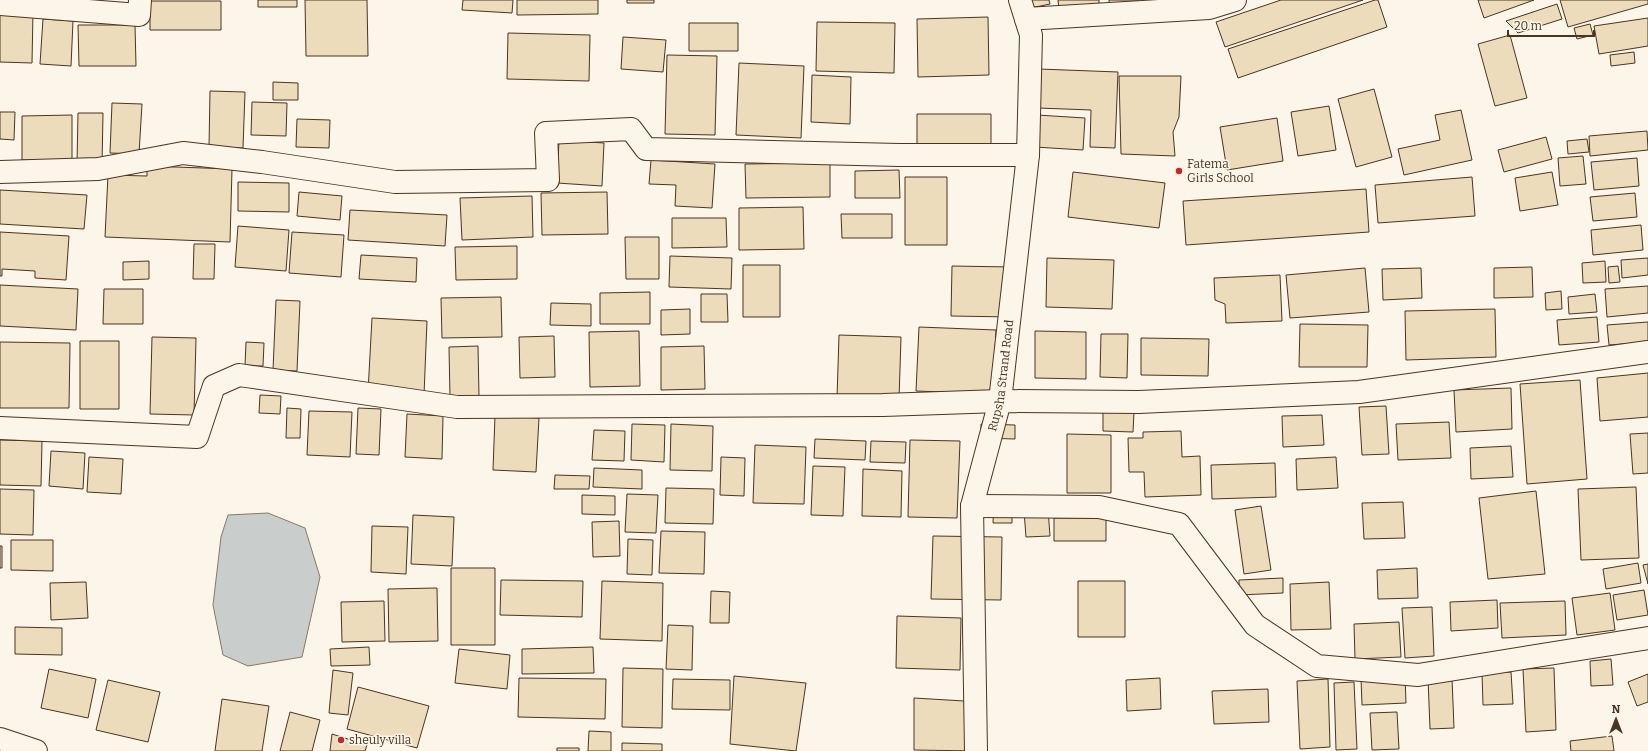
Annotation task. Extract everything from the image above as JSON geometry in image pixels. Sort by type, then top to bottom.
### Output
[{"type":"street","points":[[0,4],[139,15],[140,0]]},
{"type":"street","points":[[1023,9],[1209,8],[1235,0]]},
{"type":"street","name":"Rupsha Strand Road","points":[[976,751],[972,506],[1000,401],[1028,155],[1032,35],[1023,9]]},
{"type":"street","points":[[0,172],[98,169],[183,153],[262,162],[394,182],[548,180],[546,132],[631,129],[646,149],[899,155],[1028,155]]},
{"type":"street","points":[[0,428],[197,437],[214,386],[239,375],[457,407],[883,405],[1000,401],[1139,402],[1359,392],[1648,352]]},
{"type":"street","points":[[972,506],[1099,507],[1179,524],[1255,625],[1317,666],[1418,675],[1648,638]]},
{"type":"street","points":[[0,739],[36,751]]},
{"type":"shaded area","points":[[268,513],[305,528],[320,577],[302,657],[248,666],[223,655],[213,605],[221,537],[228,515]]},
{"type":"building","points":[[258,0],[297,0],[297,7],[258,7]]},
{"type":"building","points":[[305,0],[367,0],[368,56],[306,56]]},
{"type":"building","points":[[463,0],[513,0],[512,13],[462,10]]},
{"type":"building","points":[[517,0],[598,0],[598,14],[517,15]]},
{"type":"building","points":[[627,0],[654,0],[654,3],[627,3]]},
{"type":"building","points":[[1024,0],[1049,0],[1050,4],[1026,9]]},
{"type":"building","points":[[1058,0],[1099,0],[1099,6],[1059,10]]},
{"type":"building","points":[[1109,0],[1138,0],[1139,9],[1110,11]]},
{"type":"building","points":[[1281,0],[1363,0],[1225,47],[1216,22]]},
{"type":"building","points":[[1378,0],[1387,27],[1238,78],[1228,49]]},
{"type":"building","points":[[1478,0],[1534,0],[1484,18]]},
{"type":"building","points":[[1560,0],[1648,0],[1648,4],[1568,27]]},
{"type":"building","points":[[150,1],[221,1],[221,30],[150,30]]},
{"type":"building","points":[[1557,4],[1562,19],[1518,33],[1506,21]]},
{"type":"building","points":[[0,12],[33,12],[32,63],[0,62]]},
{"type":"building","points":[[988,17],[989,75],[918,77],[917,19]]},
{"type":"building","points":[[1648,18],[1648,46],[1599,54],[1594,26]]},
{"type":"building","points":[[43,19],[73,21],[71,66],[40,64]]},
{"type":"building","points":[[817,22],[895,23],[894,73],[816,71]]},
{"type":"building","points":[[689,23],[738,23],[738,51],[689,51]]},
{"type":"building","points":[[1590,24],[1593,35],[1577,39],[1574,28]]},
{"type":"building","points":[[78,25],[135,25],[136,66],[79,66]]},
{"type":"building","points":[[508,33],[590,35],[589,81],[507,79]]},
{"type":"building","points":[[1510,35],[1527,98],[1495,106],[1478,44]]},
{"type":"building","points":[[623,37],[666,40],[663,72],[621,69]]},
{"type":"building","points":[[1634,52],[1635,63],[1611,66],[1610,55]]},
{"type":"building","points":[[667,55],[717,56],[715,135],[665,134]]},
{"type":"building","points":[[739,63],[804,66],[801,138],[736,135]]},
{"type":"building","points":[[1039,69],[1118,72],[1115,148],[1090,147],[1091,110],[1038,108]]},
{"type":"building","points":[[812,75],[851,77],[850,124],[811,122]]},
{"type":"building","points":[[1119,76],[1181,76],[1179,117],[1173,132],[1175,156],[1121,154]]},
{"type":"building","points":[[273,82],[298,83],[298,100],[273,100]]},
{"type":"building","points":[[1374,89],[1392,157],[1356,167],[1338,99]]},
{"type":"building","points":[[210,91],[245,92],[243,148],[209,147]]},
{"type":"building","points":[[252,102],[287,103],[286,136],[251,135]]},
{"type":"building","points":[[112,103],[142,104],[139,154],[110,153]]},
{"type":"building","points":[[1329,106],[1336,150],[1298,156],[1291,112]]},
{"type":"building","points":[[1461,110],[1472,160],[1404,175],[1398,149],[1440,140],[1435,115]]},
{"type":"building","points":[[0,112],[15,112],[14,140],[0,139]]},
{"type":"building","points":[[78,113],[103,113],[102,165],[77,164]]},
{"type":"building","points":[[917,114],[991,114],[991,148],[917,148]]},
{"type":"building","points":[[72,115],[72,160],[22,160],[22,116]]},
{"type":"building","points":[[1037,115],[1085,118],[1083,150],[1035,147]]},
{"type":"building","points":[[1277,118],[1283,161],[1227,170],[1220,127]]},
{"type":"building","points":[[297,119],[330,120],[329,148],[296,147]]},
{"type":"building","points":[[1647,131],[1648,150],[1590,156],[1589,136]]},
{"type":"building","points":[[1546,137],[1552,159],[1504,172],[1498,150]]},
{"type":"building","points":[[1587,139],[1589,152],[1568,154],[1567,141]]},
{"type":"building","points":[[559,140],[604,143],[602,186],[557,183]]},
{"type":"building","points":[[1583,156],[1586,184],[1560,186],[1558,158]]},
{"type":"building","points":[[1637,158],[1639,186],[1594,190],[1591,162]]},
{"type":"building","points":[[651,160],[715,164],[712,208],[675,206],[676,185],[649,184]]},
{"type":"building","points":[[830,163],[830,197],[746,198],[745,164]]},
{"type":"building","points":[[147,166],[232,169],[230,242],[105,237],[108,175],[147,176]]},
{"type":"building","points":[[899,170],[900,198],[855,198],[855,171]]},
{"type":"building","points":[[1073,172],[1165,183],[1159,228],[1068,217]]},
{"type":"building","points":[[1552,172],[1558,205],[1520,211],[1515,178]]},
{"type":"building","points":[[905,177],[947,177],[947,245],[905,245]]},
{"type":"building","points":[[1472,177],[1475,216],[1378,223],[1375,185]]},
{"type":"building","points":[[238,182],[289,183],[289,212],[238,211]]},
{"type":"building","points":[[1366,189],[1369,232],[1186,245],[1183,201]]},
{"type":"building","points":[[0,190],[87,195],[84,229],[0,224]]},
{"type":"building","points":[[299,192],[342,196],[340,220],[297,216]]},
{"type":"building","points":[[607,192],[608,234],[542,235],[541,193]]},
{"type":"building","points":[[1635,193],[1637,217],[1593,221],[1590,197]]},
{"type":"building","points":[[532,196],[533,237],[462,240],[460,198]]},
{"type":"building","points":[[803,207],[804,249],[739,250],[739,208]]},
{"type":"building","points":[[350,210],[447,215],[445,246],[348,240]]},
{"type":"building","points":[[841,214],[892,214],[892,238],[842,238]]},
{"type":"building","points":[[672,218],[726,218],[727,247],[672,248]]},
{"type":"building","points":[[1641,225],[1643,250],[1593,255],[1591,230]]},
{"type":"building","points":[[238,226],[289,230],[286,271],[235,267]]},
{"type":"building","points":[[0,232],[69,236],[66,280],[35,278],[35,271],[2,269],[2,276],[0,276]]},
{"type":"building","points":[[292,232],[344,235],[341,277],[289,273]]},
{"type":"building","points":[[625,237],[659,237],[659,279],[626,279]]},
{"type":"building","points":[[194,244],[215,244],[214,279],[193,279]]},
{"type":"building","points":[[517,246],[517,279],[456,280],[455,247]]},
{"type":"building","points":[[361,255],[417,258],[416,282],[359,279]]},
{"type":"building","points":[[670,256],[732,258],[731,289],[669,287]]},
{"type":"building","points":[[1047,258],[1114,260],[1112,309],[1046,307]]},
{"type":"building","points":[[1648,258],[1648,275],[1622,278],[1621,260]]},
{"type":"building","points":[[149,261],[149,279],[123,280],[123,262]]},
{"type":"building","points":[[1605,261],[1606,282],[1583,283],[1582,263]]},
{"type":"building","points":[[743,265],[780,265],[780,317],[743,317]]},
{"type":"building","points":[[952,266],[1012,267],[1012,317],[951,316]]},
{"type":"building","points":[[1618,266],[1620,282],[1609,283],[1608,267]]},
{"type":"building","points":[[1532,267],[1533,297],[1494,298],[1494,268]]},
{"type":"building","points":[[1365,268],[1369,312],[1290,318],[1286,275]]},
{"type":"building","points":[[1421,268],[1422,298],[1383,300],[1382,269]]},
{"type":"building","points":[[1280,275],[1282,321],[1226,323],[1225,304],[1215,300],[1214,278]]},
{"type":"building","points":[[0,285],[78,289],[76,330],[0,326]]},
{"type":"building","points":[[1648,286],[1648,313],[1607,317],[1605,289]]},
{"type":"building","points":[[104,289],[143,289],[143,324],[103,324]]},
{"type":"building","points":[[1561,291],[1562,309],[1546,310],[1545,293]]},
{"type":"building","points":[[650,292],[650,324],[600,324],[600,293]]},
{"type":"building","points":[[701,294],[727,294],[728,322],[701,322]]},
{"type":"building","points":[[1595,294],[1597,312],[1569,314],[1568,297]]},
{"type":"building","points":[[501,297],[502,337],[442,338],[441,298]]},
{"type":"building","points":[[276,300],[300,301],[297,371],[273,370]]},
{"type":"building","points":[[551,303],[591,304],[591,326],[550,325]]},
{"type":"building","points":[[690,309],[690,334],[661,335],[661,310]]},
{"type":"building","points":[[1495,309],[1496,357],[1406,360],[1405,311]]},
{"type":"building","points":[[1597,317],[1599,342],[1559,345],[1557,320]]},
{"type":"building","points":[[372,318],[427,321],[424,395],[368,392]]},
{"type":"building","points":[[1648,322],[1648,342],[1609,345],[1607,325]]},
{"type":"building","points":[[1300,324],[1368,325],[1367,367],[1299,367]]},
{"type":"building","points":[[919,327],[996,330],[993,394],[916,391]]},
{"type":"building","points":[[639,331],[640,386],[590,387],[589,332]]},
{"type":"building","points":[[1035,331],[1086,332],[1086,379],[1035,378]]},
{"type":"building","points":[[1101,334],[1128,334],[1127,378],[1100,377]]},
{"type":"building","points":[[839,335],[901,337],[899,400],[837,398]]},
{"type":"building","points":[[554,336],[555,377],[520,378],[519,337]]},
{"type":"building","points":[[152,337],[196,338],[194,415],[150,414]]},
{"type":"building","points":[[1141,338],[1209,339],[1208,376],[1141,375]]},
{"type":"building","points":[[80,341],[119,341],[119,409],[80,409]]},
{"type":"building","points":[[0,342],[70,343],[69,408],[0,408]]},
{"type":"building","points":[[246,342],[264,343],[263,366],[245,366]]},
{"type":"building","points":[[478,346],[479,397],[450,398],[449,347]]},
{"type":"building","points":[[704,346],[705,389],[661,390],[661,347]]},
{"type":"building","points":[[1648,373],[1648,417],[1600,421],[1597,378]]},
{"type":"building","points":[[1580,380],[1587,479],[1527,484],[1520,384]]},
{"type":"building","points":[[1511,388],[1512,429],[1456,432],[1454,390]]},
{"type":"building","points":[[260,395],[281,396],[280,414],[259,413]]},
{"type":"building","points":[[1386,406],[1389,454],[1362,455],[1359,407]]},
{"type":"building","points":[[287,408],[301,409],[300,438],[286,438]]},
{"type":"building","points":[[358,408],[381,409],[379,455],[356,454]]},
{"type":"building","points":[[309,411],[352,412],[350,457],[307,455]]},
{"type":"building","points":[[1103,411],[1134,412],[1133,432],[1103,431]]},
{"type":"building","points":[[407,414],[443,416],[442,459],[405,457]]},
{"type":"building","points":[[1322,415],[1324,445],[1283,447],[1282,416]]},
{"type":"building","points":[[495,416],[539,418],[536,472],[493,470]]},
{"type":"building","points":[[1449,422],[1451,458],[1398,460],[1396,424]]},
{"type":"building","points":[[632,424],[665,425],[664,462],[631,460]]},
{"type":"building","points":[[671,424],[713,426],[712,471],[670,470]]},
{"type":"building","points":[[981,424],[1015,425],[1015,439],[981,438]]},
{"type":"building","points":[[594,430],[625,431],[624,461],[592,460]]},
{"type":"building","points":[[1181,431],[1182,457],[1200,456],[1201,495],[1145,497],[1144,472],[1129,472],[1128,438],[1143,438],[1143,432]]},
{"type":"building","points":[[1648,433],[1648,473],[1633,474],[1630,434]]},
{"type":"building","points":[[1067,434],[1111,435],[1111,493],[1067,493]]},
{"type":"building","points":[[815,439],[866,441],[865,460],[814,458]]},
{"type":"building","points":[[0,440],[42,441],[41,486],[0,485]]},
{"type":"building","points":[[910,440],[960,441],[957,518],[908,517]]},
{"type":"building","points":[[871,441],[906,442],[905,463],[870,462]]},
{"type":"building","points":[[755,445],[806,447],[804,504],[753,503]]},
{"type":"building","points":[[1511,446],[1513,477],[1471,479],[1470,448]]},
{"type":"building","points":[[51,451],[85,453],[83,489],[49,486]]},
{"type":"building","points":[[89,457],[123,459],[121,494],[87,492]]},
{"type":"building","points":[[721,457],[745,458],[744,496],[720,495]]},
{"type":"building","points":[[1336,457],[1338,488],[1297,490],[1296,459]]},
{"type":"building","points":[[1275,463],[1276,497],[1212,499],[1211,465]]},
{"type":"building","points":[[813,466],[845,467],[843,516],[811,515]]},
{"type":"building","points":[[594,468],[642,470],[642,489],[593,487]]},
{"type":"building","points":[[863,469],[902,471],[901,517],[862,516]]},
{"type":"building","points":[[555,475],[590,476],[589,489],[554,489]]},
{"type":"building","points":[[1636,487],[1639,558],[1581,560],[1578,489]]},
{"type":"building","points":[[666,488],[714,489],[713,524],[665,523]]},
{"type":"building","points":[[0,489],[34,490],[33,535],[0,534]]},
{"type":"building","points":[[1536,491],[1545,574],[1488,579],[1479,498]]},
{"type":"building","points":[[627,494],[658,495],[656,533],[625,532]]},
{"type":"building","points":[[582,495],[615,496],[615,515],[582,514]]},
{"type":"building","points":[[994,500],[1012,500],[1012,523],[993,523]]},
{"type":"building","points":[[1403,502],[1405,538],[1364,539],[1362,503]]},
{"type":"building","points":[[1261,506],[1271,570],[1244,574],[1235,510]]},
{"type":"building","points":[[1048,509],[1050,536],[1026,537],[1024,511]]},
{"type":"building","points":[[413,515],[454,517],[452,566],[411,564]]},
{"type":"building","points":[[1054,518],[1106,518],[1106,541],[1054,541]]},
{"type":"building","points":[[619,521],[620,556],[593,557],[592,522]]},
{"type":"building","points":[[372,526],[408,527],[406,574],[371,572]]},
{"type":"building","points":[[661,531],[705,532],[704,574],[659,573]]},
{"type":"building","points":[[933,536],[1002,537],[1001,600],[931,599]]},
{"type":"building","points":[[628,539],[653,540],[652,575],[627,574]]},
{"type":"building","points":[[11,540],[53,540],[53,571],[11,570]]},
{"type":"building","points":[[0,546],[2,546],[2,568],[0,568]]},
{"type":"building","points":[[1638,563],[1641,583],[1606,589],[1603,569]]},
{"type":"building","points":[[1648,564],[1648,584],[1643,565]]},
{"type":"building","points":[[451,568],[495,568],[495,645],[451,645]]},
{"type":"building","points":[[1417,568],[1418,598],[1378,599],[1377,570]]},
{"type":"building","points":[[1283,578],[1283,593],[1239,595],[1239,580]]},
{"type":"building","points":[[501,580],[583,581],[582,617],[500,615]]},
{"type":"building","points":[[602,581],[663,583],[662,641],[600,639]]},
{"type":"building","points":[[1078,581],[1125,581],[1125,637],[1078,637]]},
{"type":"building","points":[[86,582],[88,618],[51,620],[50,583]]},
{"type":"building","points":[[1329,582],[1331,629],[1291,630],[1290,584]]},
{"type":"building","points":[[437,588],[438,641],[389,642],[388,589]]},
{"type":"building","points":[[1644,590],[1648,615],[1617,620],[1613,595]]},
{"type":"building","points":[[711,591],[730,592],[729,623],[710,623]]},
{"type":"building","points":[[1610,593],[1615,630],[1577,635],[1572,598]]},
{"type":"building","points":[[1497,600],[1498,628],[1451,631],[1450,602]]},
{"type":"building","points":[[384,601],[385,641],[342,642],[341,602]]},
{"type":"building","points":[[1565,601],[1566,635],[1502,638],[1500,603]]},
{"type":"building","points":[[1432,607],[1434,656],[1405,658],[1402,608]]},
{"type":"building","points":[[897,616],[961,618],[960,670],[896,668]]},
{"type":"building","points":[[1399,622],[1401,657],[1355,659],[1354,624]]},
{"type":"building","points":[[668,625],[693,626],[692,670],[666,669]]},
{"type":"building","points":[[15,627],[62,628],[62,655],[15,654]]},
{"type":"building","points":[[369,647],[370,665],[331,666],[330,649]]},
{"type":"building","points":[[593,647],[594,673],[522,674],[522,649]]},
{"type":"building","points":[[459,649],[510,655],[507,689],[455,683]]},
{"type":"building","points":[[1611,659],[1613,685],[1591,686],[1590,661]]},
{"type":"building","points":[[623,668],[663,669],[662,728],[622,727]]},
{"type":"building","points":[[1554,668],[1556,730],[1526,732],[1523,669]]},
{"type":"building","points":[[49,669],[96,679],[88,718],[41,708]]},
{"type":"building","points":[[333,670],[353,673],[348,715],[329,713]]},
{"type":"building","points":[[1511,672],[1513,704],[1483,705],[1482,673]]},
{"type":"building","points":[[1648,674],[1648,702],[1637,706],[1628,682]]},
{"type":"building","points":[[734,676],[806,683],[796,751],[730,744]]},
{"type":"building","points":[[1405,676],[1406,703],[1362,705],[1361,678]]},
{"type":"building","points":[[519,678],[606,679],[605,719],[518,717]]},
{"type":"building","points":[[1160,678],[1161,709],[1127,711],[1126,680]]},
{"type":"building","points":[[1428,678],[1452,678],[1454,728],[1430,729]]},
{"type":"building","points":[[673,679],[730,680],[730,710],[672,709]]},
{"type":"building","points":[[1328,679],[1330,747],[1300,749],[1297,681]]},
{"type":"building","points":[[108,680],[160,692],[148,742],[96,730]]},
{"type":"building","points":[[1354,682],[1357,749],[1336,750],[1334,683]]},
{"type":"building","points":[[358,687],[429,706],[417,748],[347,729]]},
{"type":"building","points":[[1268,689],[1269,722],[1214,724],[1212,691]]},
{"type":"building","points":[[914,698],[981,702],[978,751],[914,750]]},
{"type":"building","points":[[222,699],[269,706],[262,751],[215,751]]},
{"type":"building","points":[[290,712],[320,720],[312,751],[280,751]]},
{"type":"building","points":[[1397,712],[1399,749],[1372,750],[1370,713]]},
{"type":"building","points":[[589,731],[611,732],[611,751],[588,751]]},
{"type":"building","name":"sheuly villa","points":[[332,734],[367,745],[365,751],[330,751]]},
{"type":"building","points":[[1612,736],[1614,751],[1571,751],[1570,741]]},
{"type":"building","points":[[622,743],[662,744],[662,751],[622,751]]},
{"type":"building","points":[[557,748],[579,748],[579,751],[557,751]]},
{"type":"place","name":"Fatema Girls School","points":[[1179,171]]},
{"type":"place","name":"sheuly villa","points":[[341,740]]}]
